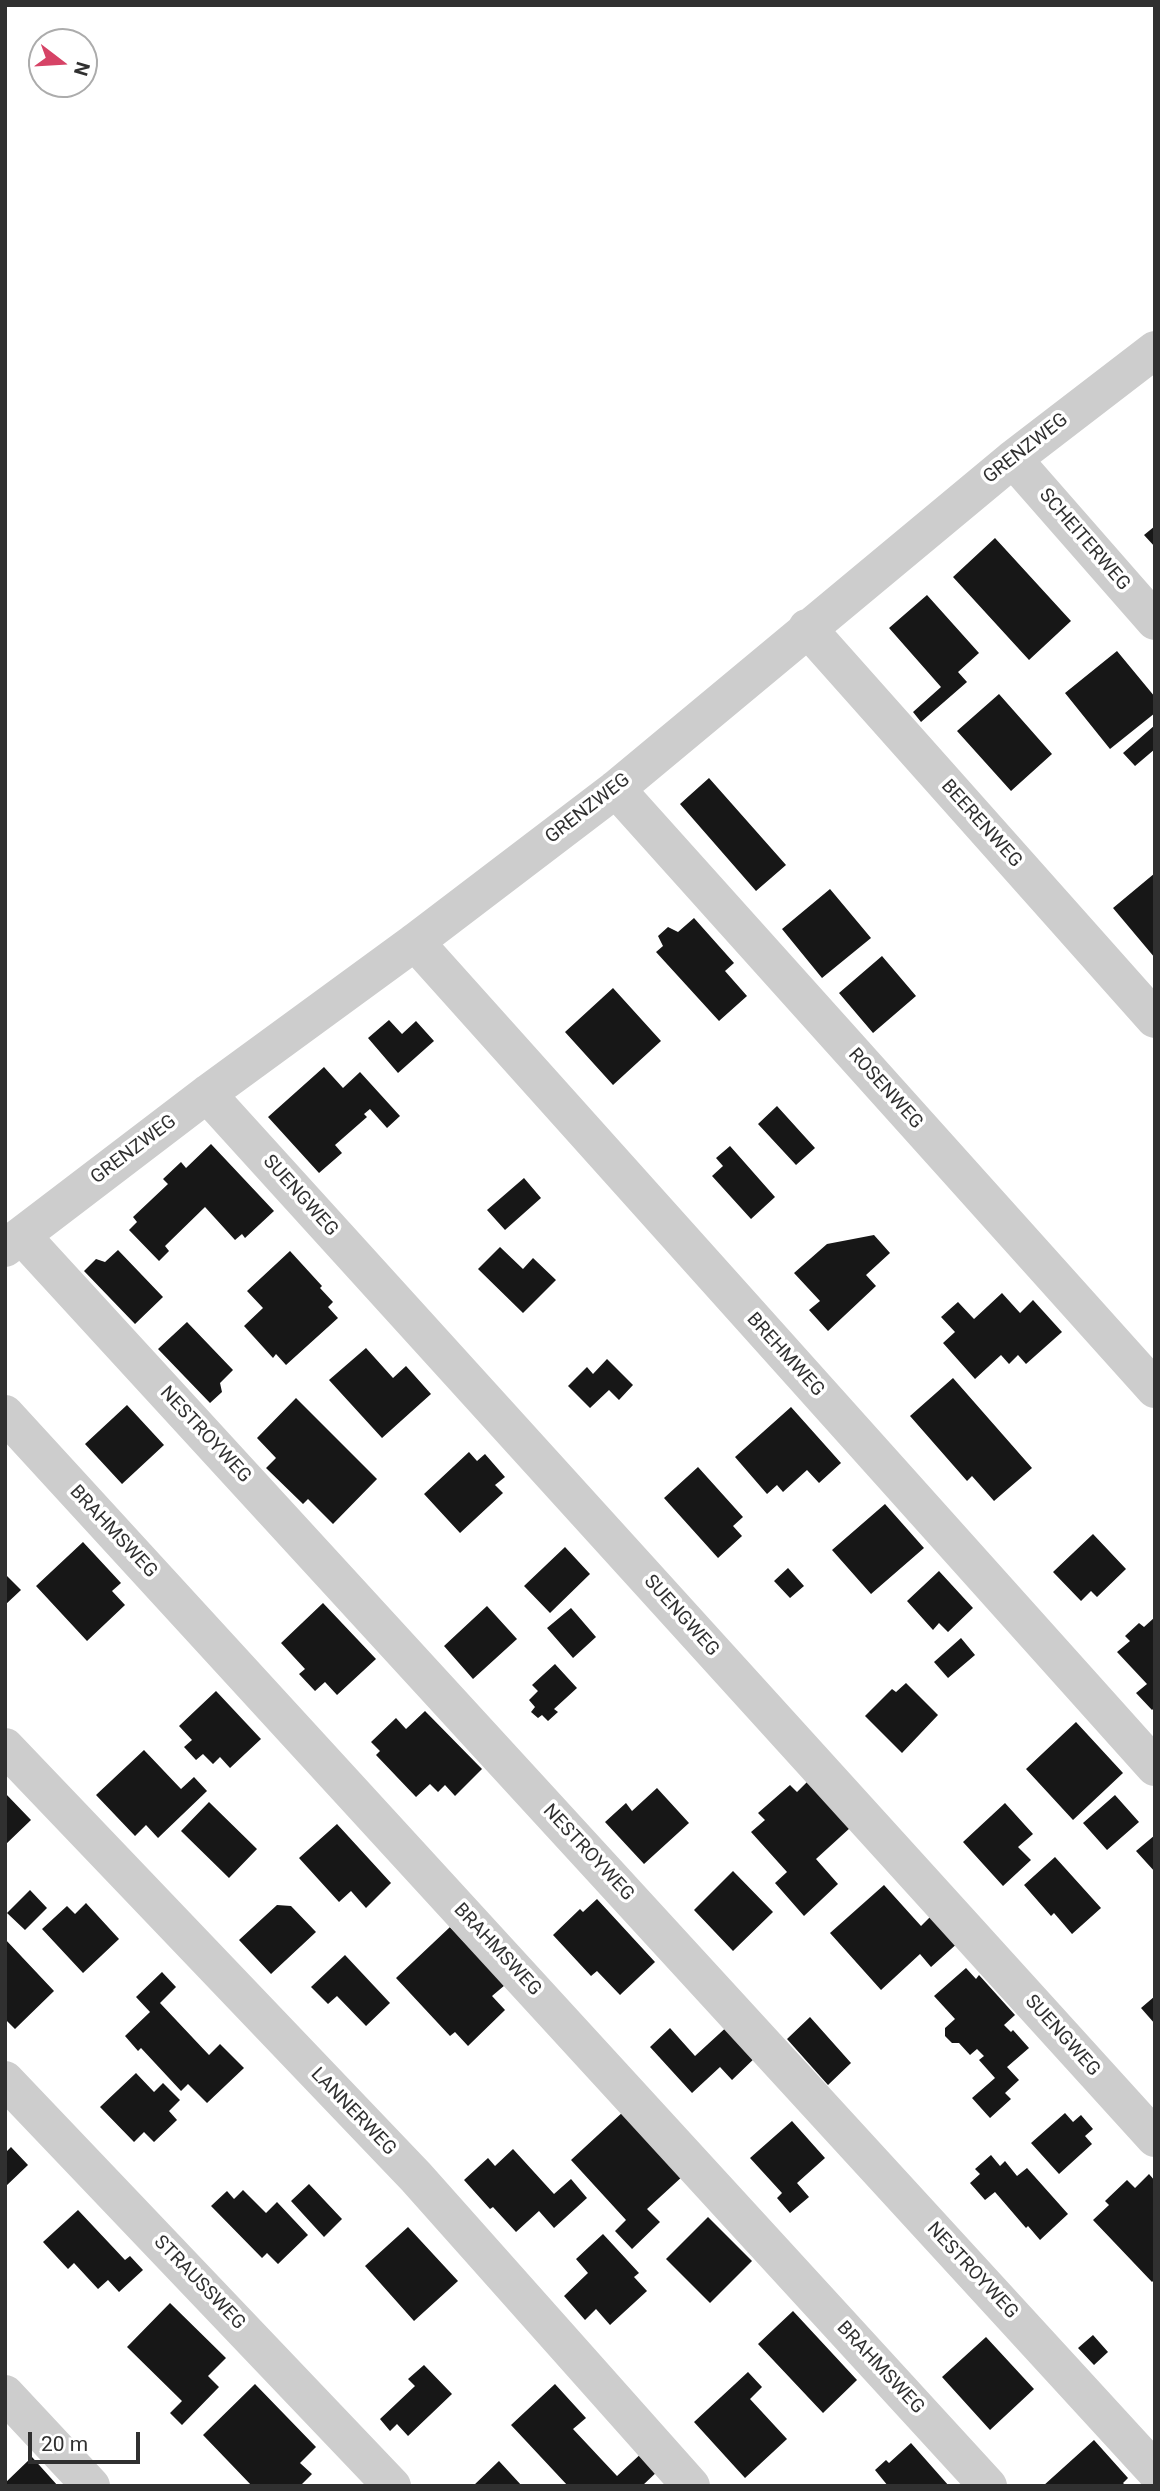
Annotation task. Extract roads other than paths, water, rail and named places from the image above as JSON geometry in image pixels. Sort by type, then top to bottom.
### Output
[{"type":"street","name":"GRENZWEG","points":[[14,1242],[207,1094],[415,942],[616,789],[1013,458],[1155,350]]},
{"type":"street","name":"SCHEITERWEG","points":[[1013,458],[1155,621]]},
{"type":"street","name":"BEERENWEG","points":[[807,628],[1155,1019]]},
{"type":"street","name":"ROSENWEG","points":[[616,789],[1155,1389]]},
{"type":"street","name":"BREHMWEG","points":[[415,942],[1155,1767]]},
{"type":"street","name":"SUENGWEG","points":[[207,1094],[1155,2138]]},
{"type":"street","name":"NESTROYWEG","points":[[14,1242],[1155,2471]]},
{"type":"street","name":"BRAHMSWEG","points":[[5,1414],[988,2486]]},
{"type":"street","name":"LANNERWEG","points":[[5,1747],[416,2177],[691,2486]]},
{"type":"street","name":"STRAUSSWEG","points":[[5,2080],[393,2486]]},
{"type":"street","points":[[5,2394],[91,2486]]}]
